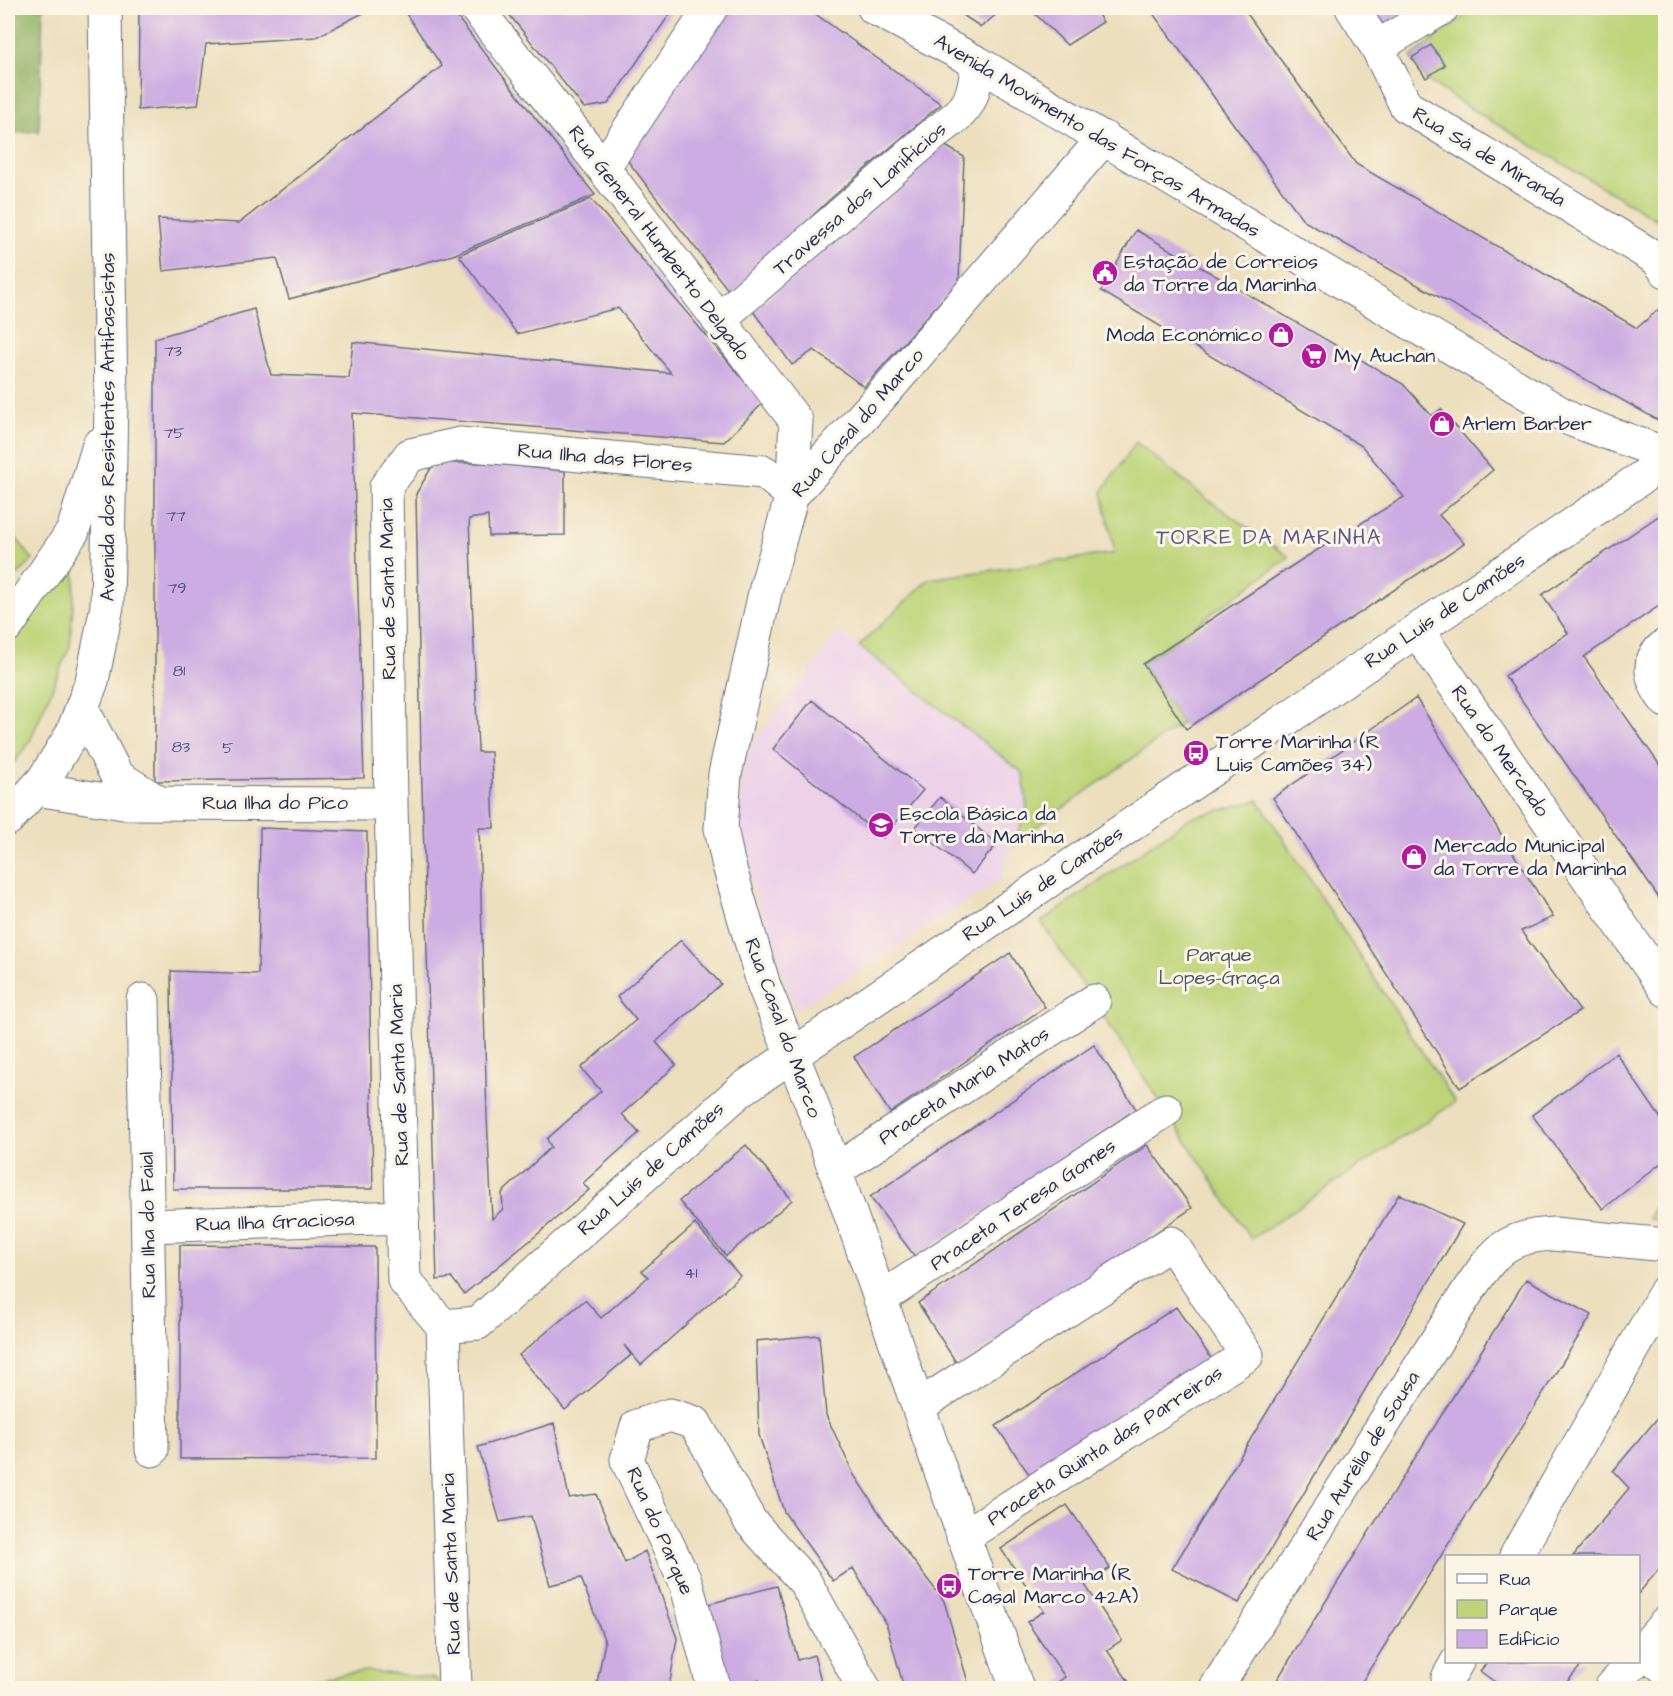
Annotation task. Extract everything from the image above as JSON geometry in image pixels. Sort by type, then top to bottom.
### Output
[{"type":"street","name":"Avenida dos Resistentes Antifascistas","points":[[8,819],[44,779],[72,734],[92,681],[107,606],[111,402],[105,8]]},
{"type":"street","name":"Rua General Humberto Delgado","points":[[476,8],[603,168],[796,421],[792,495]]},
{"type":"street","points":[[603,168],[711,8]]},
{"type":"street","name":"Avenida Movimento das Forças Armadas","points":[[874,8],[978,63],[1572,420],[1665,454]]},
{"type":"street","name":"Rua Sá de Miranda","points":[[1352,8],[1377,47],[1406,106],[1657,259],[1665,271]]},
{"type":"street","points":[[1377,47],[1442,8]]},
{"type":"street","name":"Travessa dos Lanifícios","points":[[718,320],[925,141],[962,112],[970,103],[978,63]]},
{"type":"street","name":"Rua Casal do Marco","points":[[1017,1689],[810,1099],[764,986],[728,862],[721,828],[725,774],[766,588],[792,495],[892,384],[1104,138]]},
{"type":"street","points":[[8,625],[73,531],[111,402]]},
{"type":"street","name":"Rua Ilha das Flores","points":[[410,455],[460,444],[764,472],[792,495]]},
{"type":"street","name":"Rua de Santa Maria","points":[[410,455],[386,487],[391,804],[404,1280],[443,1326],[455,1689]]},
{"type":"street","name":"Rua Luís de Camões","points":[[443,1326],[478,1323],[741,1089],[1665,461]]},
{"type":"street","name":"Rua do Mercado","points":[[1417,631],[1665,990]]},
{"type":"street","points":[[1665,645],[1654,657],[1651,668],[1655,688],[1665,701]]},
{"type":"street","points":[[82,708],[117,777],[158,802]]},
{"type":"street","name":"Rua Ilha do Pico","points":[[36,789],[124,803],[391,804]]},
{"type":"street","name":"Rua Ilha do Faial","points":[[144,1000],[152,1450]]},
{"type":"street","name":"Praceta Maria Matos","points":[[835,1171],[1094,1001]]},
{"type":"street","name":"Praceta Teresa Gomes","points":[[880,1299],[1166,1110]]},
{"type":"street","name":"Rua Ilha Graciosa","points":[[148,1226],[403,1217]]},
{"type":"street","name":"Rua Aurélia de Sousa","points":[[1216,1689],[1470,1288],[1497,1252],[1511,1242],[1524,1237],[1554,1234],[1665,1245]]},
{"type":"street","name":"Praceta Quinta das Parreiras","points":[[919,1406],[1172,1243],[1247,1355],[963,1537]]},
{"type":"street","points":[[1517,1555],[1665,1291]]},
{"type":"street","name":"Rua do Parque","points":[[714,1689],[686,1583],[627,1460],[637,1426],[670,1415],[695,1423],[750,1521],[805,1582],[864,1689]]},
{"type":"street","points":[[1611,1689],[1645,1659],[1665,1623]]},
{"type":"shaded area","name":"Escola Básica da Torre da Marinha","points":[[840,631],[1023,773],[1027,808],[1000,881],[796,1010],[740,852],[742,756]]},
{"type":"green space","points":[[8,8],[43,8],[39,131],[8,133]]},
{"type":"green space","points":[[1475,8],[1665,8],[1665,230],[1659,221],[1463,104],[1427,80],[1411,57]]},
{"type":"green space","points":[[1136,442],[1203,496],[1289,557],[1143,664],[1182,723],[1014,843],[1027,808],[1023,773],[859,646],[929,579],[1115,553],[1102,492]]},
{"type":"green space","points":[[8,527],[33,560],[8,584]]},
{"type":"green space","points":[[72,566],[75,578],[70,646],[29,743],[8,770],[8,632]]},
{"type":"green space","name":"Parque Lopes-Graça","points":[[1258,800],[1455,1102],[1251,1239],[1041,922],[1190,818]]},
{"type":"green space","points":[[1665,1183],[1665,1220],[1648,1219]]},
{"type":"green space","points":[[366,1671],[437,1679],[438,1688],[247,1688]]},
{"type":"building","points":[[139,8],[373,8],[316,37],[206,44],[198,105],[138,110]]},
{"type":"building","points":[[402,8],[450,8],[595,195],[453,255],[289,299],[277,258],[163,271],[158,219],[239,223],[442,66]]},
{"type":"building","points":[[504,8],[674,8],[608,104],[584,108]]},
{"type":"building","points":[[725,8],[807,8],[941,104],[828,201],[732,295],[627,160]]},
{"type":"building","points":[[952,8],[1004,8],[981,27]]},
{"type":"building","points":[[1029,8],[1093,8],[1103,22],[1067,45]]},
{"type":"building","points":[[1149,8],[1243,8],[1356,164],[1637,328],[1666,303],[1666,419],[1661,422],[1304,221]]},
{"type":"building","points":[[1371,8],[1409,8],[1385,27]]},
{"type":"building","points":[[1431,45],[1445,65],[1426,78],[1412,58]]},
{"type":"building","points":[[944,145],[964,157],[959,281],[864,387],[814,350],[792,365],[753,311]]},
{"type":"building","points":[[591,199],[763,403],[724,442],[352,413],[364,778],[155,781],[155,338],[254,309],[271,375],[349,378],[353,342],[671,373],[618,308],[517,334],[459,255]]},
{"type":"building","points":[[1136,230],[1403,384],[1432,416],[1441,409],[1493,470],[1439,515],[1464,543],[1186,729],[1143,664],[1301,560],[1404,497],[1362,446],[1101,291]]},
{"type":"building","points":[[434,463],[487,463],[565,471],[565,535],[489,536],[488,516],[469,519],[478,752],[491,752],[494,828],[479,828],[492,1219],[503,1209],[502,1193],[551,1147],[547,1139],[601,1091],[581,1068],[636,1020],[617,997],[681,940],[721,984],[656,1042],[676,1065],[622,1114],[639,1133],[583,1183],[589,1190],[464,1294],[452,1278],[437,1280],[421,755],[416,494]]},
{"type":"building","points":[[1666,511],[1666,601],[1584,657],[1666,774],[1666,908],[1505,676],[1568,633],[1542,595]]},
{"type":"building","name":"Mercado Municipal da Torre da Marinha","points":[[1416,698],[1553,917],[1521,931],[1580,1011],[1460,1088],[1273,798]]},
{"type":"building","points":[[812,700],[923,790],[883,838],[773,749]]},
{"type":"building","points":[[940,797],[997,844],[972,874],[915,828]]},
{"type":"building","points":[[260,828],[367,832],[373,1189],[173,1189],[171,971],[258,974]]},
{"type":"building","points":[[1010,953],[1045,1007],[890,1113],[854,1057]]},
{"type":"building","points":[[1094,1045],[1136,1109],[916,1258],[870,1197]]},
{"type":"building","points":[[1616,1053],[1666,1126],[1666,1159],[1603,1209],[1532,1115]]},
{"type":"building","points":[[746,1145],[792,1200],[726,1256],[679,1201]]},
{"type":"building","points":[[1147,1145],[1192,1208],[959,1367],[918,1303]]},
{"type":"building","points":[[1399,1194],[1463,1224],[1239,1603],[1172,1569]]},
{"type":"building","points":[[695,1224],[740,1276],[641,1365],[624,1345],[631,1355],[565,1410],[519,1355],[585,1300],[601,1318],[648,1277],[642,1271]]},
{"type":"building","points":[[180,1245],[375,1247],[376,1458],[180,1459]]},
{"type":"building","points":[[1526,1279],[1592,1315],[1358,1688],[1272,1688]]},
{"type":"building","points":[[1176,1307],[1213,1361],[1033,1480],[996,1426]]},
{"type":"building","points":[[819,1335],[826,1415],[854,1475],[894,1535],[944,1601],[968,1682],[947,1688],[904,1688],[887,1626],[853,1568],[833,1581],[784,1512],[759,1435],[756,1341]]},
{"type":"building","points":[[1666,1408],[1666,1561],[1640,1592],[1640,1555],[1574,1555],[1629,1488],[1613,1471]]},
{"type":"building","points":[[554,1423],[569,1498],[596,1494],[625,1563],[645,1551],[677,1638],[669,1688],[596,1688],[605,1642],[581,1578],[550,1585],[531,1516],[500,1522],[478,1447]]},
{"type":"building","points":[[1067,1505],[1110,1568],[1085,1585],[1122,1640],[1107,1650],[1133,1688],[1062,1688],[1058,1682],[1065,1677],[1027,1622],[1044,1611],[1001,1549]]},
{"type":"building","points":[[777,1586],[798,1660],[814,1655],[823,1688],[762,1688],[759,1680],[729,1684],[705,1605]]},
{"type":"building","points":[[1487,1663],[1583,1663],[1562,1688],[1503,1688],[1480,1671]]},
{"type":"place","name":"Estação de Correios da Torre da Marinha","points":[[1105,273]]},
{"type":"place","name":"Moda Económico","points":[[1281,335]]},
{"type":"place","name":"My Auchan","points":[[1314,356]]},
{"type":"place","name":"Arlem Barber","points":[[1442,424]]},
{"type":"place","name":"Torre Marinha (R Luis Camões 34)","points":[[1196,753]]},
{"type":"place","name":"Escola Básica da Torre da Marinha","points":[[881,825]]},
{"type":"place","name":"Mercado Municipal da Torre da Marinha","points":[[1414,857]]},
{"type":"place","name":"Torre Marinha (R Casal Marco 42A)","points":[[949,1586]]},
{"type":"district","name":"TORRE DA MARINHA","points":[[1269,537]]}]
